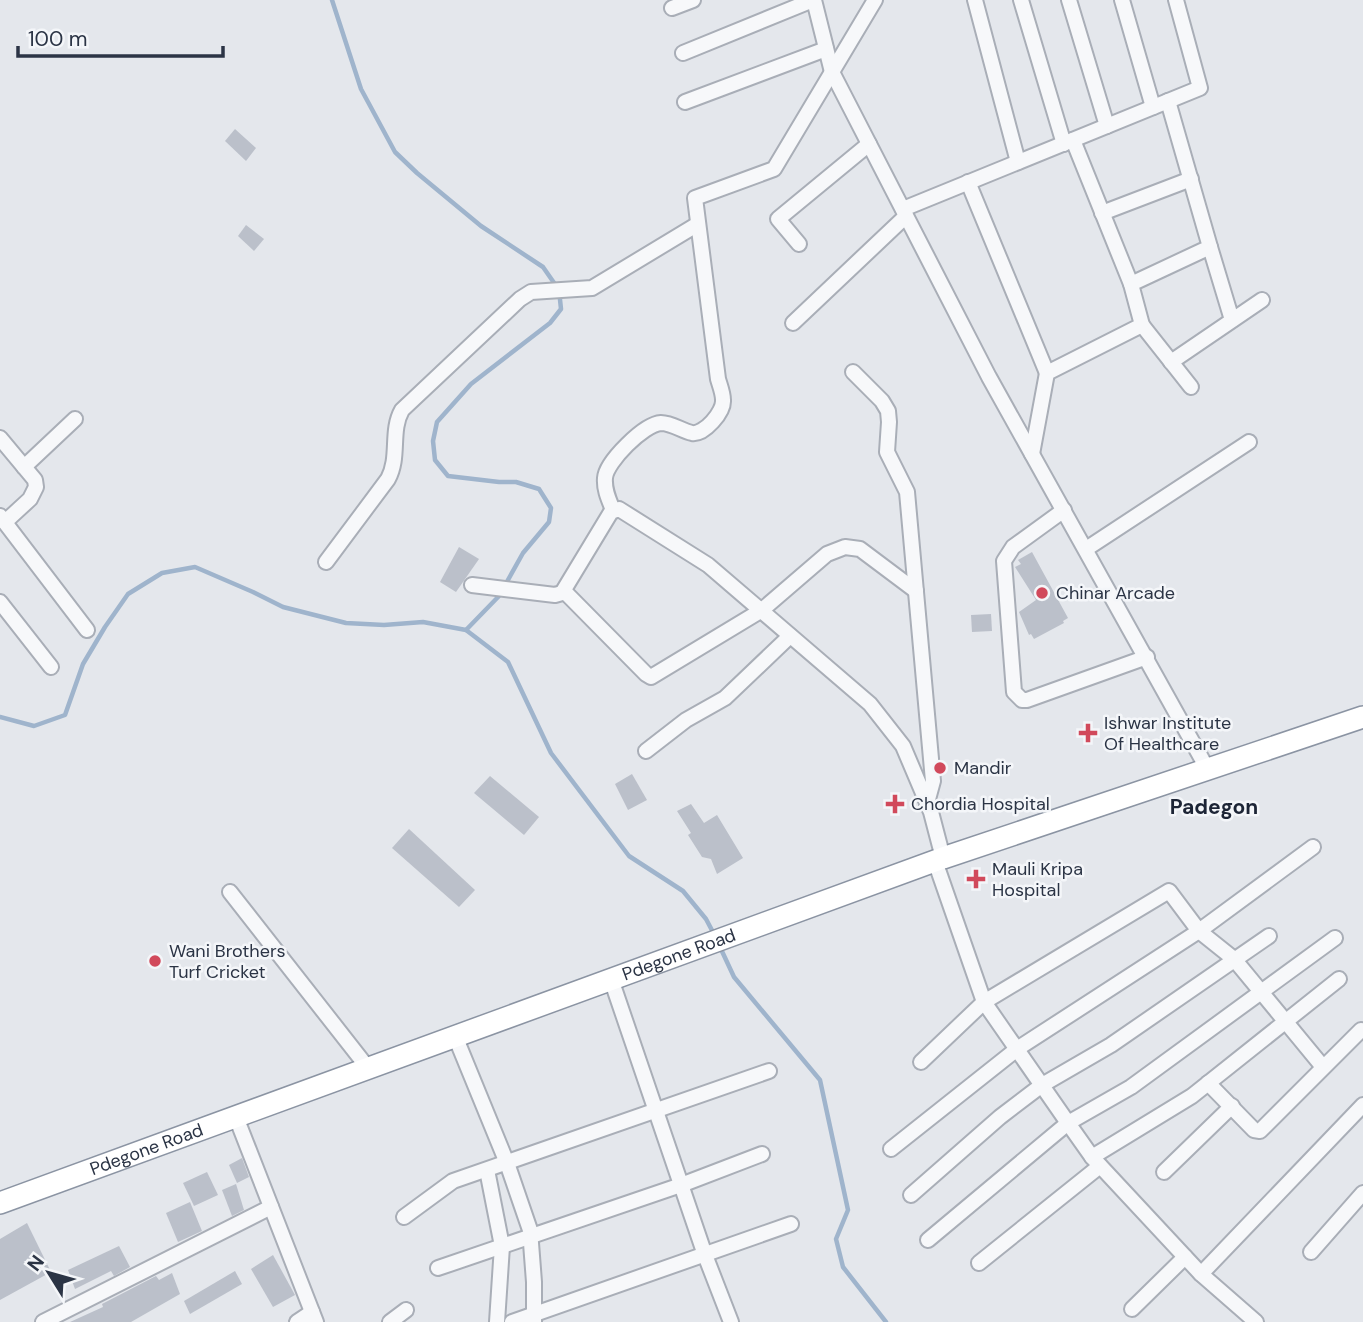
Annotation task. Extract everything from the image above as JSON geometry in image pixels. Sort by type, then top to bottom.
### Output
[{"type":"highway","name":"Pdegone Road","points":[[0,1203],[939,859],[1363,717]]},
{"type":"street","points":[[672,8],[693,0]]},
{"type":"street","points":[[682,53],[813,0],[832,72],[869,144],[989,377],[1209,770]]},
{"type":"street","points":[[613,510],[605,489],[605,476],[611,463],[635,438],[649,427],[661,423],[694,434],[703,431],[724,403],[718,379],[695,198],[775,169],[875,0]]},
{"type":"street","points":[[975,0],[1018,162]]},
{"type":"street","points":[[1021,0],[1068,142],[1102,213],[1131,284],[1142,325],[1191,387]]},
{"type":"street","points":[[1069,0],[1107,126]]},
{"type":"street","points":[[1122,0],[1153,107]]},
{"type":"street","points":[[793,323],[904,212],[968,182],[1200,88],[1177,0]]},
{"type":"street","points":[[685,102],[826,49]]},
{"type":"street","points":[[1168,102],[1232,320]]},
{"type":"street","points":[[799,244],[778,219],[869,144]]},
{"type":"street","points":[[1102,213],[1191,179]]},
{"type":"street","points":[[968,182],[1047,373],[1032,454]]},
{"type":"street","points":[[326,562],[394,469],[397,424],[402,410],[520,299],[531,292],[584,290],[602,284],[698,224]]},
{"type":"street","points":[[1131,284],[1210,247]]},
{"type":"street","points":[[1171,362],[1262,300]]},
{"type":"street","points":[[1047,373],[1142,325]]},
{"type":"street","points":[[853,372],[882,401],[888,411],[887,452],[907,492],[933,780],[927,803]]},
{"type":"street","points":[[24,467],[75,419]]},
{"type":"street","points":[[0,438],[34,480],[35,494],[2,519],[88,630]]},
{"type":"street","points":[[1086,549],[1249,442]]},
{"type":"street","points":[[472,585],[555,596],[564,591],[613,510],[619,509],[708,565],[870,704],[903,746],[927,803],[939,859],[984,1002],[1096,1162],[1201,1274],[1255,1322]]},
{"type":"street","points":[[1064,510],[1013,547],[1004,561],[1014,692],[1022,700],[1027,700],[1147,657]]},
{"type":"street","points":[[564,591],[651,677],[762,610],[827,554],[845,547],[860,549],[916,591]]},
{"type":"street","points":[[0,602],[51,667]]},
{"type":"street","points":[[646,751],[686,720],[720,703],[790,636]]},
{"type":"street","points":[[891,1149],[1017,1049],[1199,931],[1313,847]]},
{"type":"street","points":[[921,1062],[984,1002],[1169,891],[1199,931],[1233,961],[1323,1068]]},
{"type":"street","points":[[230,892],[368,1068]]},
{"type":"street","points":[[911,1195],[1000,1117],[1042,1086],[1111,1045],[1269,936]]},
{"type":"street","points":[[928,1240],[1068,1123],[1131,1087],[1335,938]]},
{"type":"street","points":[[611,979],[730,1322]]},
{"type":"street","points":[[979,1263],[1096,1162],[1192,1096],[1339,979]]},
{"type":"street","points":[[1208,1083],[1254,1130],[1260,1131],[1361,1030]]},
{"type":"street","points":[[455,1036],[507,1163],[530,1236],[534,1318]]},
{"type":"street","points":[[404,1217],[453,1181],[769,1071]]},
{"type":"street","points":[[1201,1274],[1363,1104]]},
{"type":"street","points":[[1164,1172],[1232,1106]]},
{"type":"street","points":[[236,1117],[314,1317],[297,1322]]},
{"type":"street","points":[[438,1268],[681,1185],[762,1154]]},
{"type":"street","points":[[487,1170],[502,1246],[497,1322]]},
{"type":"street","points":[[1311,1252],[1363,1193]]},
{"type":"street","points":[[43,1322],[271,1208]]},
{"type":"street","points":[[512,1322],[534,1318],[791,1224]]},
{"type":"street","points":[[1132,1309],[1185,1257]]},
{"type":"street","points":[[390,1322],[406,1310]]},
{"type":"building","points":[[235,129],[256,148],[246,161],[225,141]]},
{"type":"building","points":[[246,225],[264,239],[254,251],[238,236]]},
{"type":"building","points":[[459,547],[479,559],[456,592],[440,582]]},
{"type":"building","name":"Chinar Arcade","points":[[1032,552],[1068,618],[1064,623],[1034,639],[1029,635],[1019,612],[1036,600],[1015,567],[1021,564],[1018,560]]},
{"type":"building","points":[[991,614],[992,631],[972,632],[971,615]]},
{"type":"building","points":[[632,774],[647,800],[628,810],[615,784]]},
{"type":"building","points":[[490,776],[539,817],[524,835],[474,793]]},
{"type":"building","points":[[691,804],[704,823],[717,815],[743,858],[717,874],[711,859],[702,857],[688,835],[691,833],[677,811]]},
{"type":"building","points":[[409,829],[475,890],[459,907],[392,848]]},
{"type":"building","points":[[242,1158],[249,1177],[237,1183],[229,1165]]},
{"type":"building","points":[[207,1172],[218,1195],[194,1206],[183,1183]]},
{"type":"building","points":[[236,1184],[244,1210],[232,1216],[222,1190]]},
{"type":"building","points":[[190,1202],[202,1231],[178,1242],[166,1213]]},
{"type":"building","points":[[27,1223],[51,1272],[0,1300],[0,1239]]},
{"type":"building","points":[[119,1246],[130,1267],[114,1276],[111,1271],[75,1289],[68,1270]]},
{"type":"building","points":[[273,1255],[295,1295],[273,1307],[251,1269]]},
{"type":"building","points":[[235,1271],[242,1284],[190,1314],[184,1301]]},
{"type":"building","points":[[172,1273],[180,1294],[131,1322],[70,1322],[103,1307],[102,1304],[156,1276],[159,1280]]},
{"type":"waterway","points":[[332,0],[361,89],[395,152],[481,226],[543,267],[559,290],[561,309],[550,323],[471,384],[437,422],[433,441],[435,460],[448,476],[516,482],[539,489],[551,508],[549,522],[523,553],[499,596],[466,630]]},
{"type":"waterway","points":[[0,717],[34,726],[65,715],[83,664],[105,627],[128,594],[162,573],[195,567],[283,607],[346,623],[384,625],[423,622],[466,630],[508,662],[551,753],[629,856],[683,891],[706,919],[715,936]]},
{"type":"waterway","points":[[720,947],[734,977],[820,1080],[848,1210],[836,1239],[843,1267],[886,1322]]},
{"type":"place","name":"Chinar Arcade","points":[[1042,593]]},
{"type":"place","name":"Ishwar Institute Of Healthcare","points":[[1088,733]]},
{"type":"place","name":"Mandir","points":[[940,768]]},
{"type":"place","name":"Chordia Hospital","points":[[895,804]]},
{"type":"place","name":"Mauli Kripa Hospital","points":[[976,879]]},
{"type":"place","name":"Wani Brothers Turf Cricket","points":[[155,961]]},
{"type":"district","name":"Padegon","points":[[1214,807]]}]
